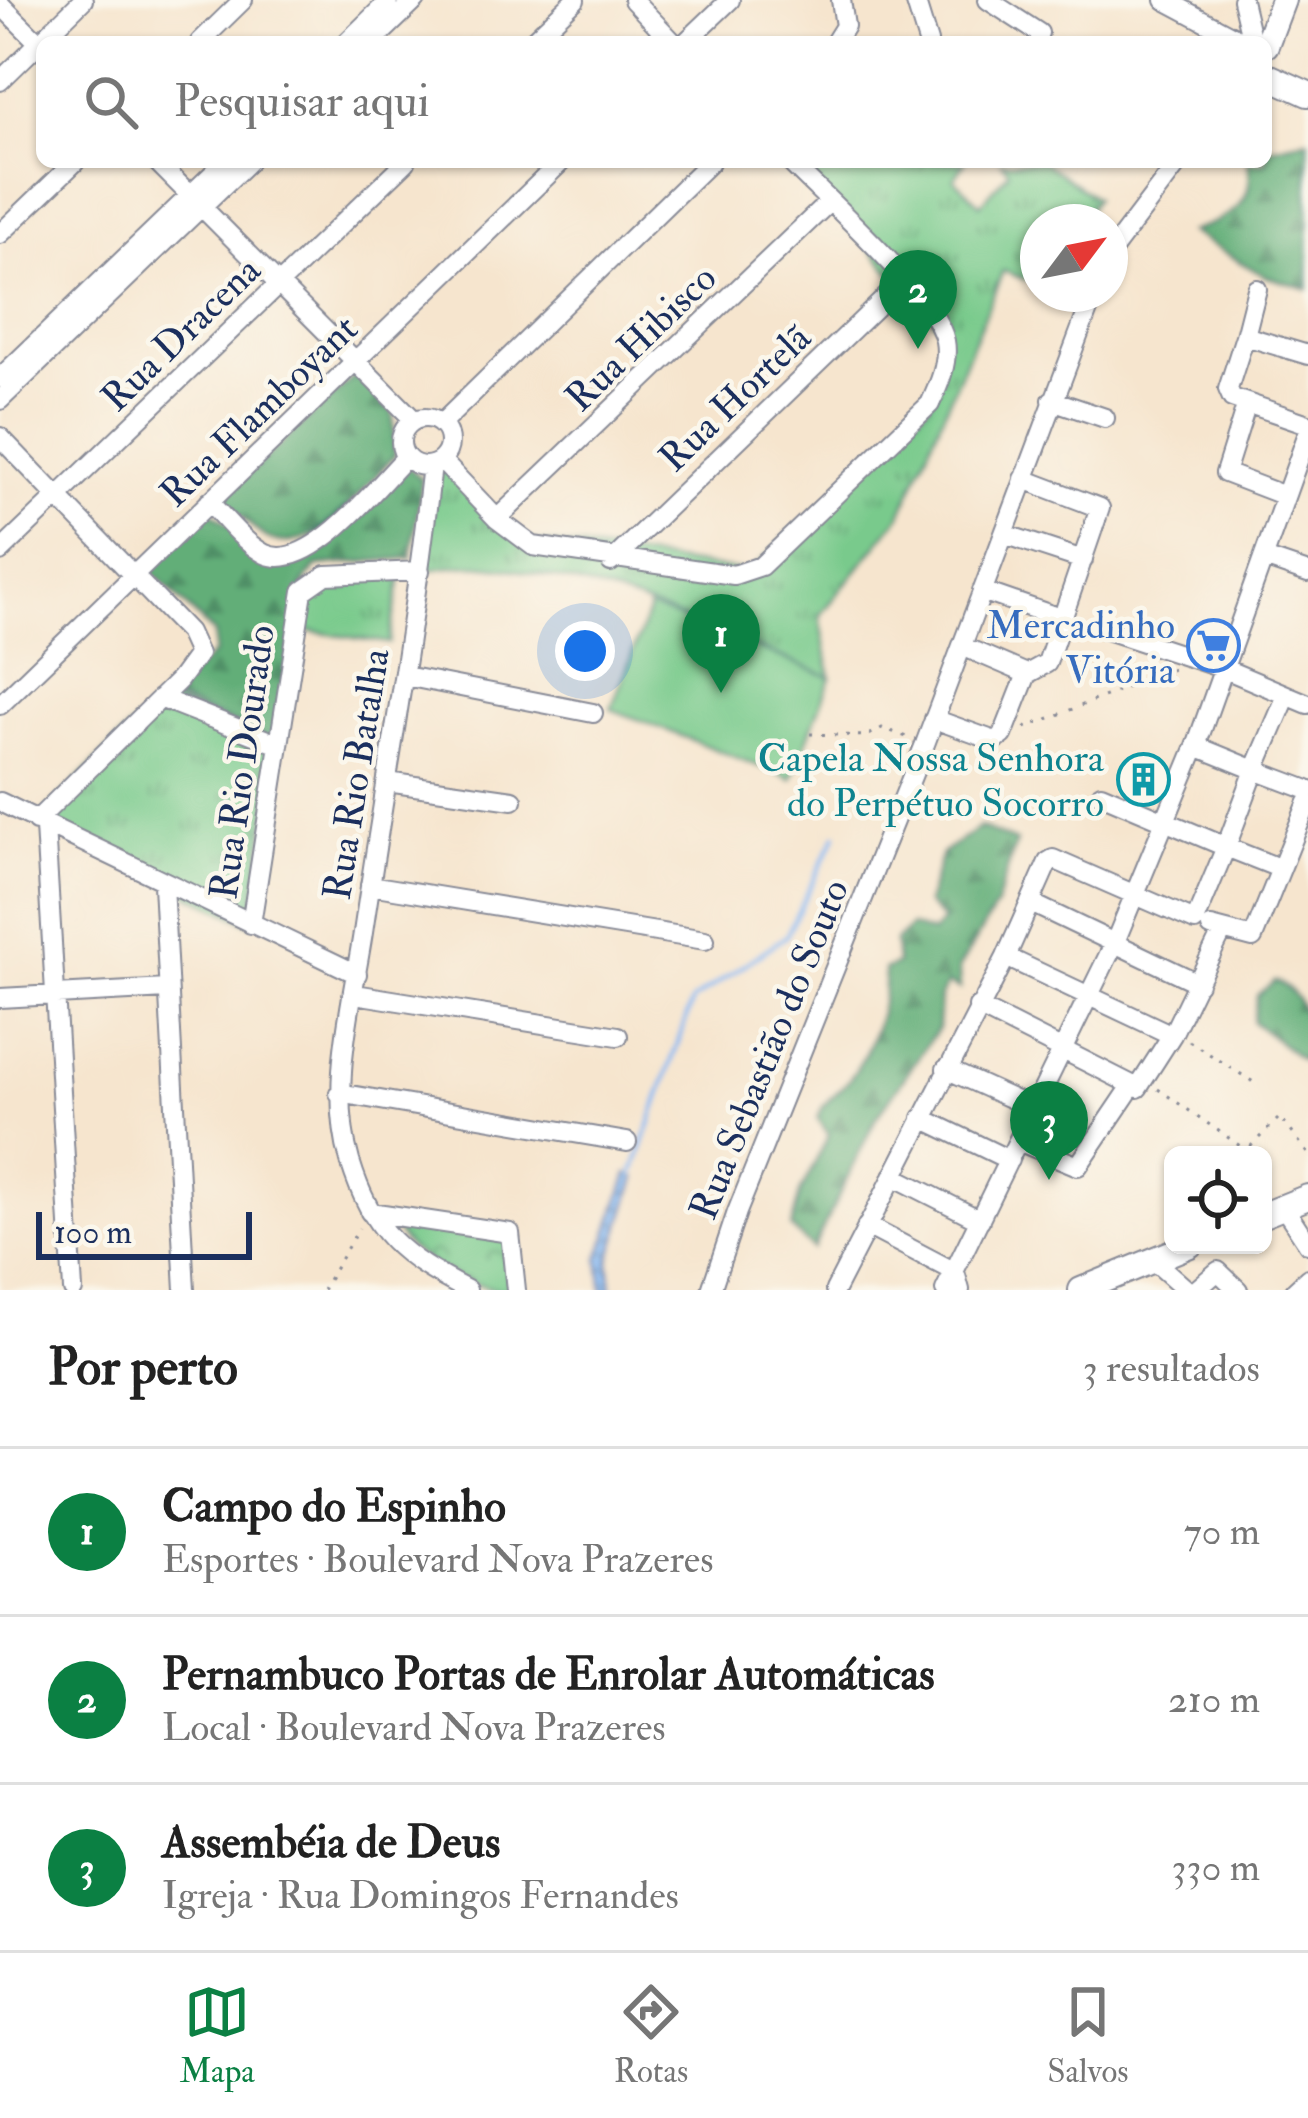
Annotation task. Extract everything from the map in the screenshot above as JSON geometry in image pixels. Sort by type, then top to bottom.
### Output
[{"type":"main road","points":[[1269,36],[1283,0]]},
{"type":"main road","points":[[1272,78],[1308,94]]},
{"type":"main road","points":[[1273,1211],[1308,1197]]},
{"type":"main road","points":[[1081,1290],[1168,1254]]},
{"type":"street","points":[[48,36],[83,0]]},
{"type":"street","points":[[206,36],[243,0]]},
{"type":"street","points":[[353,36],[390,0]]},
{"type":"street","points":[[379,36],[416,0]]},
{"type":"street","points":[[537,36],[574,0]]},
{"type":"street","points":[[632,0],[667,36]]},
{"type":"street","points":[[692,36],[730,0]]},
{"type":"street","points":[[839,36],[845,20],[842,0]]},
{"type":"street","points":[[915,0],[926,36]]},
{"type":"street","points":[[988,0],[1011,7],[1039,33]]},
{"type":"street","points":[[1165,0],[1236,36]]},
{"type":"street","points":[[1242,0],[1247,36]]},
{"type":"street","points":[[0,4],[36,40]]},
{"type":"street","points":[[0,81],[36,48]]},
{"type":"street","points":[[0,234],[69,168]]},
{"type":"street","points":[[164,168],[414,420],[441,424]]},
{"type":"street","points":[[0,400],[196,201],[221,168]]},
{"type":"street","points":[[0,378],[196,201],[240,168]]},
{"type":"street","name":"Rua Dracena","points":[[0,552],[400,168]]},
{"type":"street","name":"Rua Flamboyant","points":[[0,705],[556,168]]},
{"type":"street","points":[[441,424],[704,168]]},
{"type":"street","points":[[406,458],[436,463],[533,546],[611,562],[734,575],[761,566],[930,404],[941,381],[946,345],[941,329],[904,280],[796,168]]},
{"type":"street","points":[[1128,229],[1174,168]]},
{"type":"street","name":"Rua Hibisco","points":[[497,519],[829,202]]},
{"type":"street","name":"Rua Hortelã","points":[[611,562],[904,280]]},
{"type":"street","points":[[867,1226],[953,1284],[1115,942],[1165,822],[1225,669],[1308,428],[1228,393],[1257,289]]},
{"type":"street","name":"Rua Sebastião do Souto","points":[[711,1290],[737,1212],[926,744],[1087,312]]},
{"type":"street","points":[[1244,336],[1308,356]]},
{"type":"street","points":[[1052,400],[1105,418]]},
{"type":"street","points":[[1246,403],[1226,473],[1286,496]]},
{"type":"street","points":[[406,458],[402,434],[414,420]]},
{"type":"street","points":[[436,463],[448,446],[441,424]]},
{"type":"street","points":[[0,437],[196,645],[195,661],[41,824],[73,1290]]},
{"type":"street","points":[[209,502],[260,552],[289,559],[312,549],[406,458]]},
{"type":"street","name":"Rua Rio Batalha","points":[[338,1093],[436,463]]},
{"type":"street","points":[[962,646],[1027,674],[1045,667],[1064,619],[1099,505],[1024,479]]},
{"type":"street","points":[[1004,534],[1083,560]]},
{"type":"street","points":[[1264,558],[1308,573]]},
{"type":"street","name":"Rua Rio Dourado","points":[[251,924],[298,606],[307,585],[326,575],[421,571]]},
{"type":"street","points":[[982,591],[1064,619]]},
{"type":"street","points":[[1094,626],[1302,698],[1255,770],[1195,921]]},
{"type":"street","points":[[934,719],[995,741],[1004,735],[1027,674]]},
{"type":"street","points":[[405,676],[592,712]]},
{"type":"street","points":[[160,698],[277,744]]},
{"type":"street","points":[[1196,746],[1308,790]]},
{"type":"street","points":[[387,782],[514,800]]},
{"type":"street","points":[[1101,794],[1279,868]]},
{"type":"street","points":[[0,802],[251,924],[356,984],[618,1036]]},
{"type":"street","points":[[859,1290],[837,1285],[1052,859],[1250,940],[1308,802]]},
{"type":"street","points":[[163,885],[185,1290]]},
{"type":"street","points":[[370,885],[704,940]]},
{"type":"street","points":[[1031,903],[1198,983]]},
{"type":"street","points":[[922,1118],[1013,1151],[1078,1166],[1172,1035],[1222,932]]},
{"type":"street","points":[[1006,957],[1172,1035]]},
{"type":"street","points":[[0,998],[166,989]]},
{"type":"street","points":[[978,1007],[1138,1085]]},
{"type":"street","points":[[946,1070],[1034,1109]]},
{"type":"street","points":[[467,1290],[400,1253],[370,1211],[352,1166],[338,1093],[627,1142]]},
{"type":"street","points":[[892,1176],[980,1220]]},
{"type":"street","points":[[370,1211],[509,1233],[516,1290]]},
{"type":"street","points":[[1273,1211],[1308,1244]]},
{"type":"street","points":[[1153,1260],[1187,1290]]},
{"type":"street","points":[[1196,1290],[1217,1271],[1238,1290]]},
{"type":"street","points":[[1295,1290],[1308,1278]]},
{"type":"path","points":[[1020,730],[1196,660]]},
{"type":"path","points":[[810,734],[867,736],[882,728],[926,744]]},
{"type":"path","points":[[1172,1035],[1258,1084]]},
{"type":"path","points":[[1138,1085],[1233,1146]]},
{"type":"path","points":[[1251,1146],[1280,1117],[1308,1154]]},
{"type":"path","points":[[322,1290],[370,1211]]},
{"type":"green space","points":[[1308,139],[1308,289],[1265,276],[1190,232],[1236,209],[1248,190],[1249,168],[1272,168],[1272,148]]},
{"type":"green space","points":[[799,168],[961,168],[954,179],[981,204],[1009,171],[1006,168],[1052,168],[1095,198],[1092,204],[1020,204],[1020,277],[1003,271],[901,515],[820,616],[831,677],[661,610],[574,582],[477,565],[420,571],[441,460],[519,539],[749,572],[930,404],[941,329]]},
{"type":"green space","points":[[356,375],[393,413],[395,455],[317,531],[281,542],[264,536],[223,497]]},
{"type":"green space","points":[[409,467],[422,479],[411,558],[317,566],[303,584],[273,739],[168,697],[214,653],[214,634],[150,570],[209,509],[280,565],[398,470]]},
{"type":"green space","points":[[402,571],[389,643],[294,629],[307,585]]},
{"type":"green space","points":[[650,607],[831,677],[792,779],[611,709]]},
{"type":"green space","points":[[160,698],[277,744],[251,924],[36,821]]},
{"type":"green space","points":[[980,827],[1016,842],[996,906],[959,968],[960,989],[947,984],[940,997],[938,1028],[875,1120],[813,1249],[791,1228],[800,1193],[829,1135],[818,1119],[820,1112],[856,1070],[870,1043],[880,1013],[884,970],[897,964],[895,941],[911,926],[932,933],[943,921],[926,903],[942,854]]},
{"type":"green space","points":[[1275,981],[1300,1004],[1308,1065],[1253,1022],[1257,995]]},
{"type":"green space","points":[[393,1223],[509,1238],[509,1290],[477,1284],[441,1269],[410,1247]]},
{"type":"water","points":[[628,1174],[636,1178],[609,1262],[612,1290],[603,1290],[599,1259]]},
{"type":"waterway","points":[[632,1178],[692,1001],[786,936],[836,835]]},
{"type":"place","name":"Pernambuco Portas de Enrolar Automáticas","points":[[918,349]]},
{"type":"place","name":"Mercadinho Vitória","points":[[1214,646]]},
{"type":"place","name":"Campo do Espinho","points":[[721,693]]},
{"type":"place","name":"Capela Nossa Senhora do Perpétuo Socorro","points":[[1143,779]]},
{"type":"place","name":"Assembéia de Deus","points":[[1049,1180]]}]
